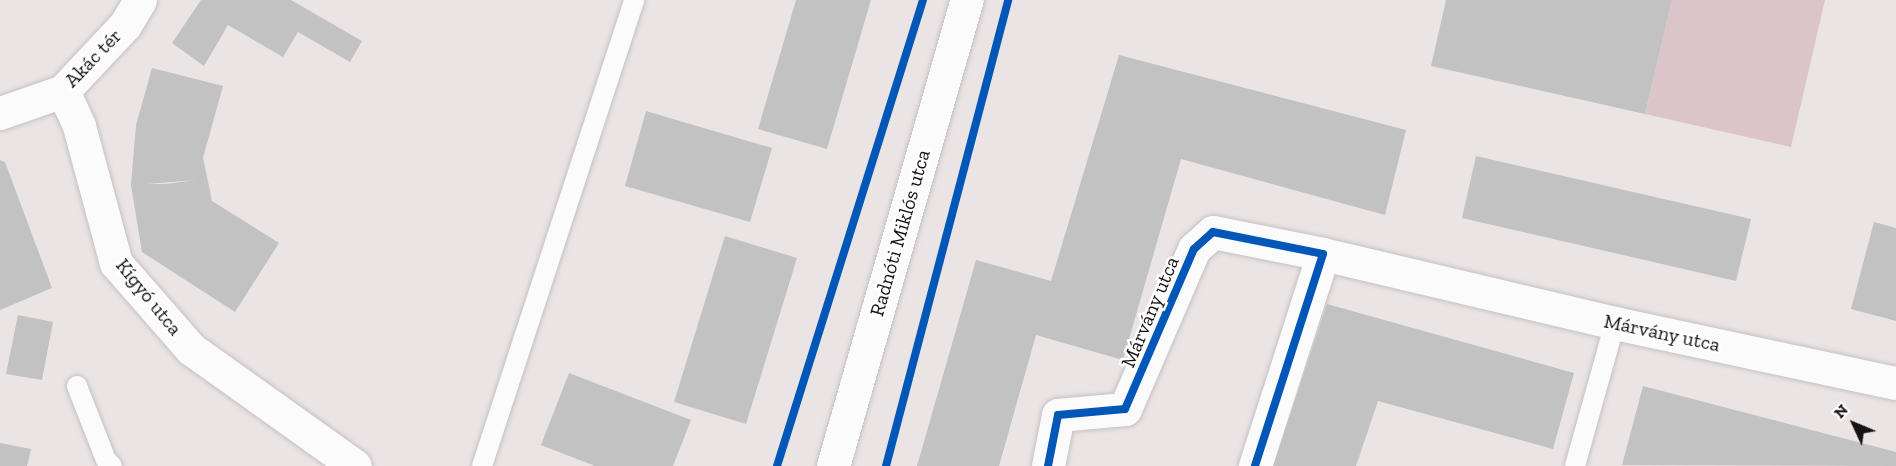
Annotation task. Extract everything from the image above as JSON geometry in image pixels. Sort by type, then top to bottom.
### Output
[{"type":"street","name":"Akác tér","points":[[0,113],[63,91],[125,25],[140,0]]},
{"type":"street","name":"Radnóti Miklós utca","points":[[833,466],[967,0]]},
{"type":"street","name":"Kígyó utca","points":[[63,91],[79,126],[116,263],[191,349],[320,445],[355,466]]},
{"type":"street","name":"Márvány utca","points":[[1048,466],[1058,415],[1125,409],[1154,351],[1189,260],[1213,232],[1323,254],[1615,323],[1896,383]]},
{"type":"street","points":[[1255,466],[1323,254]]},
{"type":"lane","points":[[482,466],[634,0]]},
{"type":"lane","points":[[1575,466],[1615,323]]},
{"type":"lane","points":[[77,386],[106,460],[112,466]]},
{"type":"shaded area","points":[[1672,0],[1825,0],[1791,147],[1645,114]]},
{"type":"building","points":[[201,0],[291,0],[362,41],[350,62],[298,32],[283,57],[228,25],[204,66],[172,43]]},
{"type":"building","points":[[796,0],[871,0],[827,149],[758,129]]},
{"type":"building","points":[[1446,0],[1672,0],[1645,114],[1431,66]]},
{"type":"building","points":[[1119,55],[1406,130],[1385,215],[1181,159],[1123,360],[1036,335],[999,466],[917,466],[976,260],[1051,281]]},
{"type":"building","points":[[152,68],[223,86],[203,158],[212,201],[279,243],[235,312],[142,252],[131,185],[136,125]],"holes":[[[197,180],[166,184],[147,184]]]},
{"type":"building","points":[[646,111],[772,148],[750,222],[625,186]]},
{"type":"building","points":[[1476,156],[1751,219],[1736,281],[1462,218]]},
{"type":"building","points":[[0,160],[5,162],[52,288],[0,310]]},
{"type":"building","points":[[1874,222],[1896,228],[1896,321],[1851,309]]},
{"type":"building","points":[[725,236],[797,258],[746,424],[674,402]]},
{"type":"building","points":[[1327,304],[1574,373],[1553,449],[1378,401],[1356,466],[1273,466]]},
{"type":"building","points":[[18,315],[53,322],[42,380],[6,374]]},
{"type":"building","points":[[569,373],[691,420],[673,466],[595,466],[541,445]]},
{"type":"building","points":[[1643,386],[1896,452],[1896,466],[1622,465]]},
{"type":"building","points":[[0,443],[31,449],[27,466],[0,466]]},
{"type":"cycle path","points":[[777,466],[923,0]]},
{"type":"cycle path","points":[[886,466],[1008,0]]},
{"type":"cycle path","points":[[1048,466],[1058,415],[1125,409],[1194,249],[1213,232],[1323,254],[1255,466]]}]
